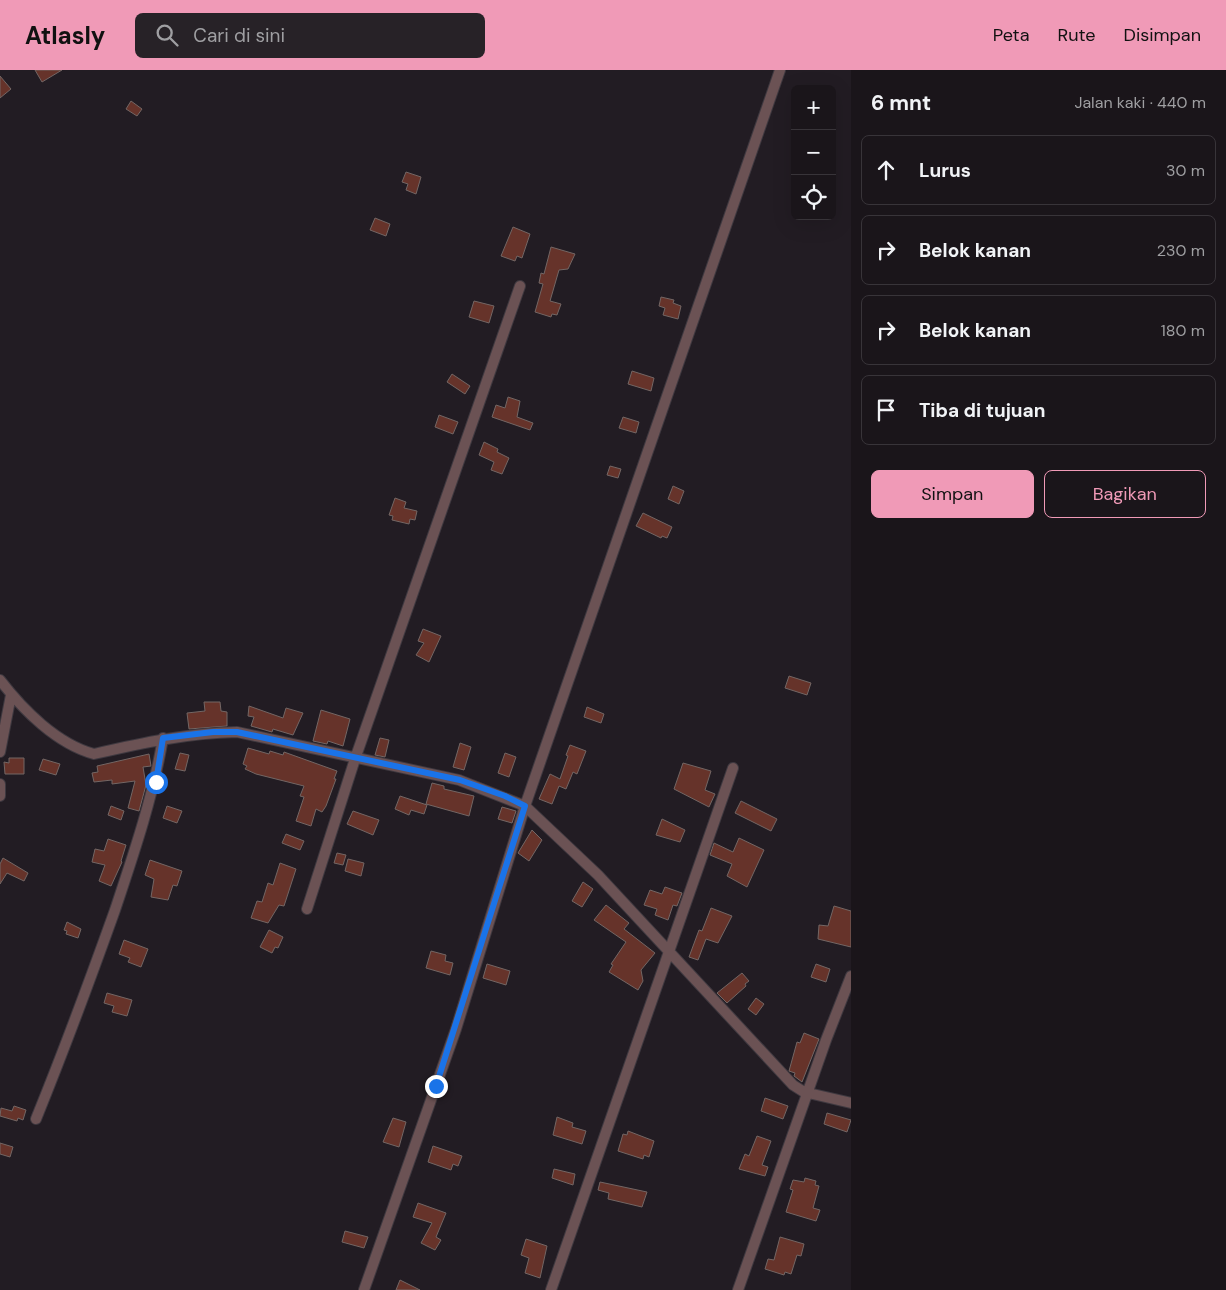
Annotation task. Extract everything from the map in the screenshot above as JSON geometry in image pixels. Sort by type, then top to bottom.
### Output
[{"type":"street","points":[[364,1290],[456,1029],[525,806],[780,70]]},
{"type":"street","points":[[307,910],[355,759],[520,286]]},
{"type":"street","points":[[0,680],[11,695],[44,727],[85,752],[94,754],[163,738],[213,732],[237,732],[355,759],[460,780],[505,796],[525,806],[598,875],[793,1084],[809,1093],[851,1103]]},
{"type":"street","points":[[0,752],[11,695]]},
{"type":"street","points":[[36,1119],[96,964],[137,844],[156,782],[163,738]]},
{"type":"street","points":[[551,1290],[733,768]]},
{"type":"street","points":[[0,784],[0,796]]},
{"type":"street","points":[[738,1290],[809,1093],[826,1040],[851,976]]},
{"type":"building","points":[[35,70],[62,70],[42,82]]},
{"type":"building","points":[[0,76],[11,89],[0,98]]},
{"type":"building","points":[[131,101],[142,109],[137,116],[126,109]]},
{"type":"building","points":[[406,172],[421,177],[416,194],[406,190],[408,184],[402,182]]},
{"type":"building","points":[[375,218],[390,224],[386,236],[370,230]]},
{"type":"building","points":[[513,227],[530,234],[522,258],[517,256],[515,261],[501,256]]},
{"type":"building","points":[[551,247],[575,254],[568,269],[559,270],[550,301],[561,304],[557,315],[552,314],[551,317],[535,312],[543,284],[539,283],[541,273],[544,274]]},
{"type":"building","points":[[661,297],[674,300],[673,303],[681,306],[678,319],[663,315],[665,308],[659,306]]},
{"type":"building","points":[[474,301],[494,306],[489,323],[469,317]]},
{"type":"building","points":[[632,371],[654,378],[651,391],[628,384]]},
{"type":"building","points":[[452,374],[470,386],[465,394],[447,382]]},
{"type":"building","points":[[508,397],[520,401],[517,417],[533,423],[530,430],[492,417],[496,405],[505,408]]},
{"type":"building","points":[[439,415],[458,422],[453,434],[435,427]]},
{"type":"building","points":[[623,417],[639,422],[636,433],[619,428]]},
{"type":"building","points":[[484,442],[498,449],[497,452],[509,458],[502,474],[491,470],[494,462],[479,455]]},
{"type":"building","points":[[610,466],[621,469],[618,478],[607,475]]},
{"type":"building","points":[[673,486],[684,491],[679,504],[668,499]]},
{"type":"building","points":[[395,498],[406,502],[404,508],[417,511],[415,520],[410,519],[409,524],[392,520],[393,516],[389,515]]},
{"type":"building","points":[[643,513],[672,527],[667,538],[662,536],[661,538],[636,526]]},
{"type":"building","points":[[423,629],[441,636],[429,662],[416,655],[424,643],[418,641]]},
{"type":"building","points":[[789,676],[811,683],[807,695],[785,688]]},
{"type":"building","points":[[204,702],[220,702],[221,711],[227,712],[227,726],[189,729],[187,713],[205,711]]},
{"type":"building","points":[[249,706],[283,718],[286,708],[303,713],[293,735],[273,729],[272,732],[251,726],[254,717],[248,716]]},
{"type":"building","points":[[587,707],[604,714],[601,723],[584,717]]},
{"type":"building","points":[[321,710],[350,719],[343,746],[328,741],[327,744],[313,741]]},
{"type":"building","points":[[380,738],[389,740],[385,757],[375,755]]},
{"type":"building","points":[[460,743],[471,747],[464,770],[453,767]]},
{"type":"building","points":[[570,745],[586,751],[577,774],[573,772],[566,789],[559,786],[552,804],[539,799],[550,774],[560,779]]},
{"type":"building","points":[[248,748],[269,754],[270,751],[283,755],[284,752],[337,771],[326,806],[322,812],[316,809],[311,826],[296,821],[304,797],[300,796],[304,786],[256,774],[245,769],[247,766],[243,764]]},
{"type":"building","points":[[180,753],[189,755],[185,771],[175,769]]},
{"type":"building","points":[[505,753],[516,757],[509,777],[498,773]]},
{"type":"building","points":[[149,754],[151,766],[143,767],[146,785],[139,811],[128,808],[135,781],[112,784],[112,780],[94,782],[92,773],[98,772],[97,766]]},
{"type":"building","points":[[9,758],[24,758],[24,774],[5,774],[4,762],[9,763]]},
{"type":"building","points":[[43,759],[60,764],[56,775],[39,770]]},
{"type":"building","points":[[683,763],[711,771],[705,790],[715,794],[709,807],[674,789]]},
{"type":"building","points":[[432,783],[444,786],[444,789],[474,796],[469,816],[426,804]]},
{"type":"building","points":[[400,796],[427,805],[424,814],[411,810],[409,815],[395,809]]},
{"type":"building","points":[[741,801],[777,819],[771,831],[735,813]]},
{"type":"building","points":[[111,806],[124,811],[121,820],[108,815]]},
{"type":"building","points":[[167,806],[182,811],[177,823],[163,818]]},
{"type":"building","points":[[502,807],[516,811],[512,823],[498,819]]},
{"type":"building","points":[[353,811],[379,820],[373,835],[347,824]]},
{"type":"building","points":[[662,819],[685,830],[680,842],[656,835]]},
{"type":"building","points":[[532,830],[542,840],[529,861],[518,853]]},
{"type":"building","points":[[286,834],[304,841],[300,850],[282,843]]},
{"type":"building","points":[[739,838],[764,850],[747,887],[727,876],[732,864],[710,855],[714,843],[733,852]]},
{"type":"building","points":[[108,839],[126,845],[122,862],[111,886],[99,881],[105,865],[92,862],[95,849],[104,851]]},
{"type":"building","points":[[337,853],[346,855],[343,865],[334,863]]},
{"type":"building","points":[[3,858],[28,873],[24,881],[7,873],[0,884],[0,864]]},
{"type":"building","points":[[348,859],[364,863],[361,876],[345,871]]},
{"type":"building","points":[[150,860],[182,871],[177,886],[173,885],[168,900],[151,897],[154,879],[145,875]]},
{"type":"building","points":[[280,863],[296,869],[284,906],[279,905],[268,923],[251,918],[257,901],[262,902],[268,883],[273,885]]},
{"type":"building","points":[[583,882],[593,889],[582,907],[572,901]]},
{"type":"building","points":[[665,887],[682,893],[677,906],[673,905],[668,920],[655,915],[657,909],[644,905],[650,890],[662,894]]},
{"type":"building","points":[[606,905],[629,923],[624,929],[655,953],[641,970],[643,981],[638,990],[609,972],[613,965],[611,964],[626,942],[594,920]]},
{"type":"building","points":[[834,906],[851,911],[851,947],[818,939],[819,925],[828,926]]},
{"type":"building","points":[[711,908],[732,916],[718,943],[706,939],[698,960],[689,957],[699,930],[702,931]]},
{"type":"building","points":[[67,922],[81,929],[78,938],[66,934],[67,931],[64,930]]},
{"type":"building","points":[[269,930],[283,937],[278,948],[275,947],[272,953],[260,947]]},
{"type":"building","points":[[124,940],[148,949],[141,967],[128,962],[130,958],[119,954]]},
{"type":"building","points":[[431,951],[446,955],[445,961],[453,963],[450,975],[426,968]]},
{"type":"building","points":[[487,964],[510,971],[506,985],[483,978]]},
{"type":"building","points":[[816,964],[830,969],[826,982],[811,977]]},
{"type":"building","points":[[742,973],[749,981],[727,1003],[717,993]]},
{"type":"building","points":[[107,993],[132,1000],[127,1016],[112,1012],[114,1006],[104,1003]]},
{"type":"building","points":[[756,998],[764,1004],[756,1015],[748,1009]]},
{"type":"building","points":[[804,1033],[819,1039],[802,1082],[794,1076],[795,1073],[789,1071],[797,1042],[800,1043]]},
{"type":"building","points":[[765,1098],[788,1106],[783,1119],[761,1111]]},
{"type":"building","points":[[14,1106],[26,1110],[23,1120],[18,1118],[17,1121],[0,1116],[1,1108],[12,1111]]},
{"type":"building","points":[[827,1113],[851,1120],[847,1132],[824,1124]]},
{"type":"building","points":[[557,1117],[573,1123],[572,1127],[586,1131],[582,1144],[553,1135]]},
{"type":"building","points":[[393,1118],[406,1122],[399,1147],[383,1142]]},
{"type":"building","points":[[628,1131],[654,1141],[649,1157],[644,1155],[643,1159],[618,1151],[623,1134],[627,1135]]},
{"type":"building","points":[[757,1136],[771,1141],[762,1165],[768,1167],[765,1176],[739,1169],[745,1154],[749,1156]]},
{"type":"building","points":[[0,1143],[13,1147],[10,1157],[0,1154]]},
{"type":"building","points":[[433,1146],[462,1156],[458,1166],[453,1164],[451,1170],[428,1162]]},
{"type":"building","points":[[554,1169],[575,1174],[573,1185],[552,1178]]},
{"type":"building","points":[[805,1178],[816,1181],[815,1185],[819,1186],[813,1208],[820,1210],[816,1221],[786,1212],[793,1190],[790,1189],[793,1180],[804,1182]]},
{"type":"building","points":[[600,1182],[647,1192],[642,1207],[608,1199],[609,1193],[598,1190]]},
{"type":"building","points":[[418,1203],[446,1213],[436,1237],[441,1240],[435,1250],[421,1243],[432,1223],[413,1217]]},
{"type":"building","points":[[345,1231],[368,1237],[364,1248],[342,1242]]},
{"type":"building","points":[[780,1237],[804,1244],[801,1256],[797,1255],[791,1274],[785,1272],[784,1275],[765,1269],[768,1259],[774,1260]]},
{"type":"building","points":[[526,1239],[547,1246],[540,1278],[525,1273],[529,1258],[521,1255]]},
{"type":"building","points":[[400,1280],[420,1290],[396,1290]]},
{"type":"route","points":[[156,782],[163,738],[213,732],[237,732],[355,759],[460,780],[505,796],[525,806],[456,1029],[436,1086]]}]
